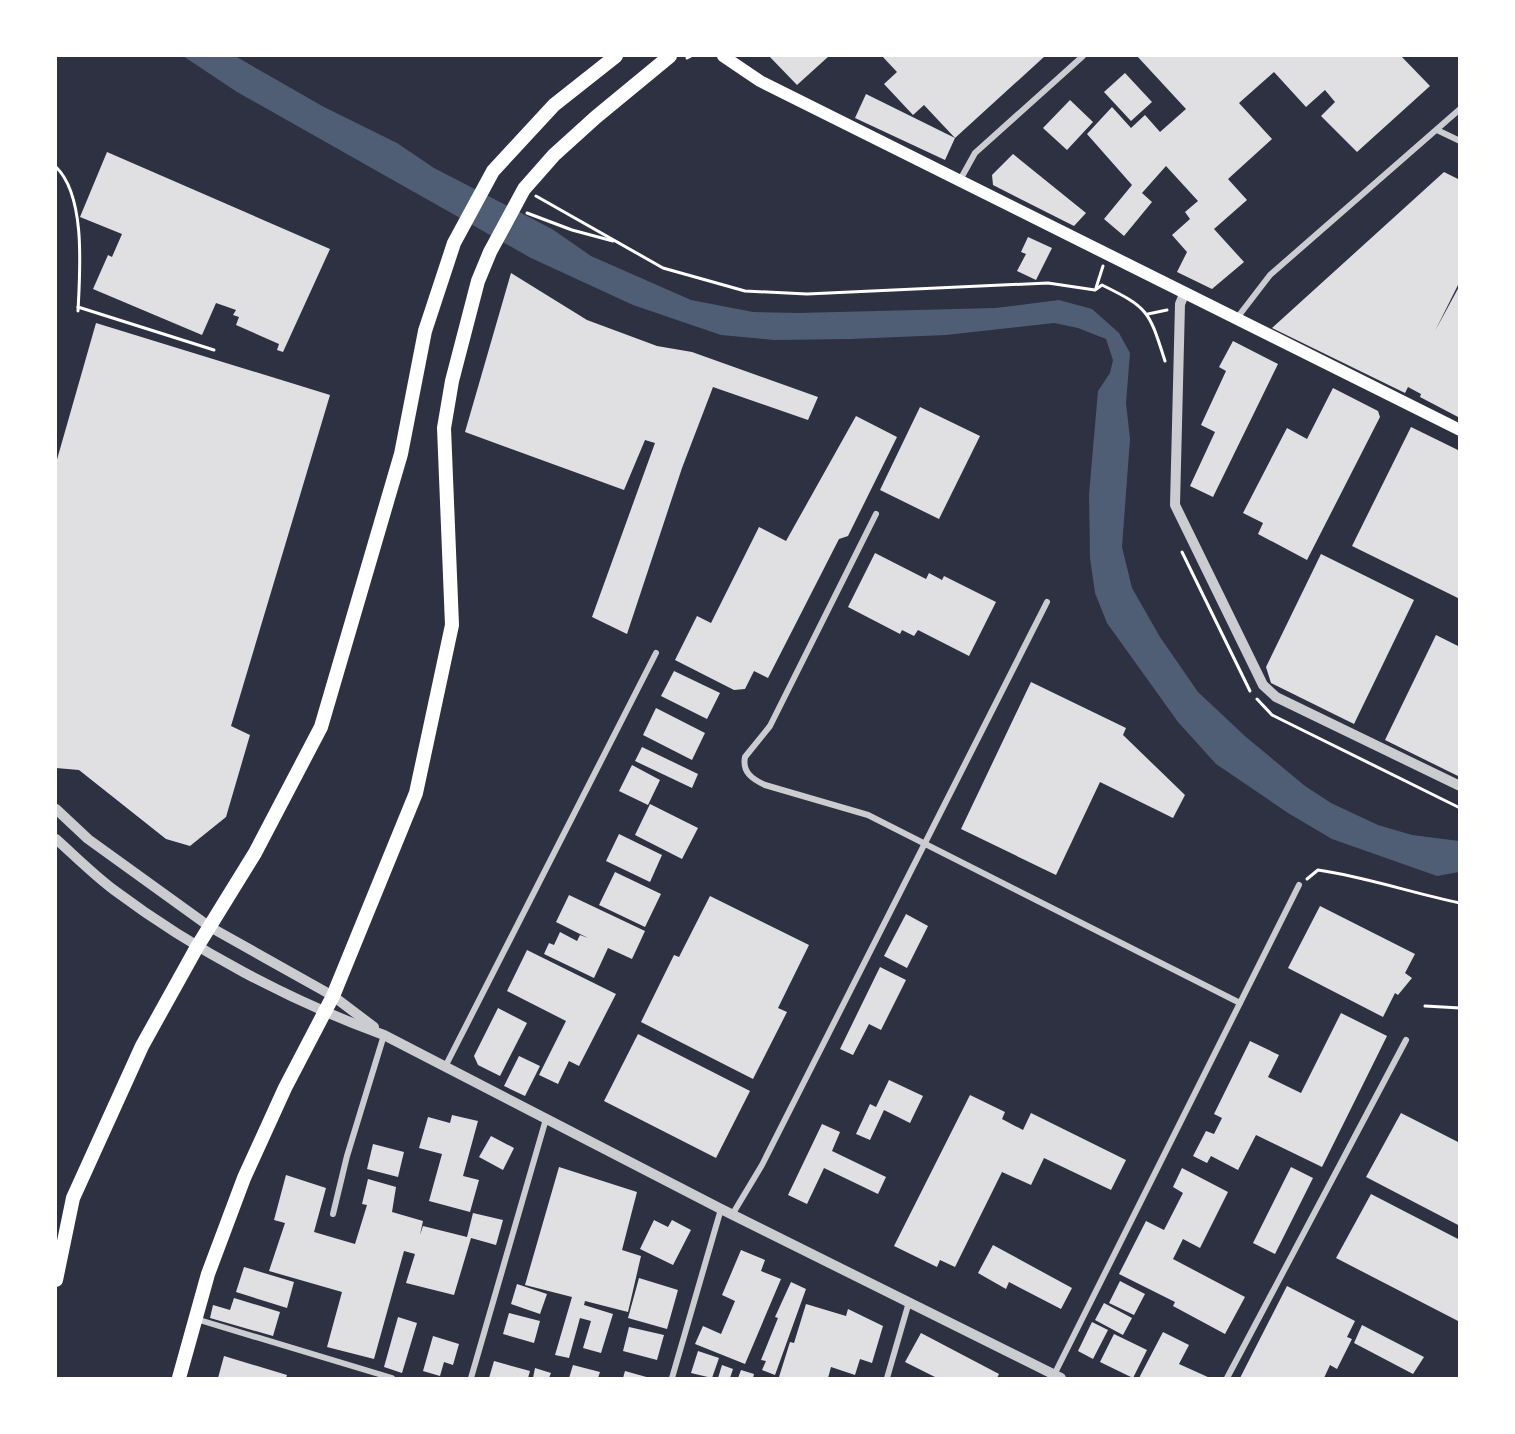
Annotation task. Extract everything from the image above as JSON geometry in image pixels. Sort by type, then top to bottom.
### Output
[{"type":"highway","points":[[56,1280],[73,1198],[142,1046],[197,947],[255,853],[321,727],[401,454],[425,331],[454,243],[493,171],[554,105],[616,56]]},
{"type":"highway","points":[[179,1378],[208,1274],[244,1178],[285,1088],[333,996],[416,793],[452,625],[444,428],[471,304],[490,252],[524,189],[554,155],[670,56]]},
{"type":"main road","points":[[723,56],[760,81],[1460,430]]},
{"type":"street","points":[[960,180],[975,153],[1083,56]]},
{"type":"street","points":[[1237,318],[1270,275],[1460,109]]},
{"type":"street","points":[[1437,130],[1460,141]]},
{"type":"street","points":[[1185,292],[1180,304],[1175,505],[1263,685],[1276,697],[1460,786]]},
{"type":"street","points":[[876,514],[770,726],[763,738],[747,752],[744,763],[752,778],[868,815],[1240,1003]]},
{"type":"street","points":[[732,1215],[762,1165],[1047,602]]},
{"type":"street","points":[[445,1067],[656,653]]},
{"type":"street","points":[[56,809],[88,838],[210,927],[333,996],[384,1035]]},
{"type":"street","points":[[56,839],[113,890],[197,947],[325,1011],[384,1035],[720,1209],[1058,1377],[1299,885]]},
{"type":"street","points":[[333,1214],[347,1156],[384,1035]]},
{"type":"street","points":[[1227,1378],[1406,1040]]},
{"type":"street","points":[[471,1378],[546,1119]]},
{"type":"street","points":[[672,1378],[720,1209]]},
{"type":"street","points":[[887,1378],[909,1302]]},
{"type":"street","points":[[196,1319],[392,1378]]},
{"type":"path","points":[[56,167],[66,177],[80,244],[78,309],[214,350]]},
{"type":"path","points":[[524,189],[663,268],[700,280],[767,293],[861,293],[1048,283],[1095,290],[1102,285],[1135,301],[1149,314],[1167,370]]},
{"type":"path","points":[[527,213],[572,230],[620,243]]},
{"type":"path","points":[[1095,290],[1109,254]]},
{"type":"path","points":[[1149,314],[1163,310],[1180,315]]},
{"type":"path","points":[[1178,543],[1243,680],[1272,715],[1460,808]]},
{"type":"path","points":[[1299,885],[1318,870],[1353,875],[1418,895],[1460,903]]},
{"type":"path","points":[[1425,1006],[1460,1008]]},
{"type":"water","points":[[183,56],[235,56],[324,107],[397,143],[434,168],[552,229],[591,256],[691,300],[753,312],[995,308],[1059,300],[1092,309],[1119,333],[1130,353],[1126,403],[1130,439],[1122,547],[1132,588],[1160,637],[1198,692],[1246,737],[1305,786],[1331,803],[1378,825],[1412,835],[1459,841],[1459,872],[1437,876],[1332,839],[1288,813],[1216,764],[1178,722],[1107,623],[1095,593],[1090,558],[1089,494],[1098,391],[1110,373],[1113,360],[1106,339],[1078,328],[1054,323],[946,335],[851,339],[774,340],[721,335],[633,305],[531,258],[237,92]]},
{"type":"building","points":[[769,56],[829,56],[797,85]]},
{"type":"building","points":[[882,56],[1045,56],[955,138],[924,105],[913,115],[884,84],[897,72]]},
{"type":"building","points":[[1137,56],[1401,56],[1430,86],[1357,152],[1321,116],[1335,102],[1325,90],[1306,107],[1274,72],[1239,103],[1272,139],[1228,179],[1247,200],[1214,229],[1244,262],[1212,289],[1177,272],[1187,252],[1172,235],[1190,219],[1185,212],[1198,201],[1166,166],[1142,193],[1152,202],[1124,236],[1104,219],[1132,185],[1087,134],[1112,107],[1131,128],[1145,115],[1160,132],[1186,109]]},
{"type":"building","points":[[1125,73],[1152,102],[1131,121],[1104,92]]},
{"type":"building","points":[[866,94],[955,138],[945,160],[855,118]]},
{"type":"building","points":[[1070,100],[1093,122],[1067,150],[1043,128]]},
{"type":"building","points":[[107,152],[330,249],[283,352],[277,350],[279,344],[236,325],[239,317],[233,315],[236,310],[216,303],[202,335],[93,289],[108,255],[112,257],[122,234],[80,217]]},
{"type":"building","points":[[1013,154],[1086,213],[1074,226],[993,185],[992,175]]},
{"type":"building","points":[[1444,172],[1460,180],[1460,281],[1435,331],[1460,285],[1460,418],[1420,397],[1421,394],[1408,387],[1405,393],[1272,328]]},
{"type":"building","points":[[1028,237],[1052,248],[1036,280],[1017,271],[1026,254],[1021,252]]},
{"type":"building","points":[[511,273],[587,320],[657,346],[692,352],[818,397],[808,420],[713,387],[682,468],[627,634],[592,617],[655,443],[645,440],[624,490],[465,432]]},
{"type":"building","points":[[96,323],[330,395],[231,726],[250,735],[226,817],[190,846],[166,839],[79,770],[56,768],[56,463]]},
{"type":"building","points":[[1233,341],[1278,364],[1213,497],[1190,486],[1215,432],[1201,425],[1226,371],[1219,367]]},
{"type":"building","points":[[1333,388],[1378,411],[1380,417],[1307,560],[1258,534],[1263,523],[1243,513],[1287,428],[1307,439]]},
{"type":"building","points":[[920,407],[980,436],[939,519],[880,490]]},
{"type":"building","points":[[856,416],[897,437],[848,536],[839,539],[768,678],[754,671],[745,689],[734,690],[675,660],[697,616],[711,623],[759,527],[786,541]]},
{"type":"building","points":[[1411,427],[1460,451],[1460,599],[1352,546]]},
{"type":"building","points":[[875,553],[926,579],[929,573],[942,580],[944,576],[996,602],[969,656],[918,630],[914,636],[902,630],[900,634],[848,607]]},
{"type":"building","points":[[1321,554],[1414,600],[1354,724],[1271,683],[1266,667]]},
{"type":"building","points":[[1436,635],[1460,647],[1460,777],[1385,740]]},
{"type":"building","points":[[674,671],[720,693],[707,719],[661,696]]},
{"type":"building","points":[[1031,682],[1126,728],[1123,735],[1185,795],[1173,818],[1100,782],[1056,875],[961,829]]},
{"type":"building","points":[[656,708],[705,733],[692,760],[643,735]]},
{"type":"building","points":[[642,747],[698,774],[692,788],[635,761]]},
{"type":"building","points":[[632,765],[660,780],[648,805],[619,791]]},
{"type":"building","points":[[650,804],[698,828],[682,859],[635,835]]},
{"type":"building","points":[[619,834],[662,855],[650,882],[606,861]]},
{"type":"building","points":[[615,872],[661,894],[645,927],[599,905]]},
{"type":"building","points":[[569,895],[645,931],[632,959],[608,948],[594,978],[544,954],[549,943],[554,945],[560,932],[577,941],[580,935],[588,938],[556,922]]},
{"type":"building","points":[[710,896],[809,945],[778,1008],[787,1012],[753,1079],[641,1022],[674,955],[679,957]]},
{"type":"building","points":[[1320,906],[1415,954],[1405,973],[1412,978],[1398,995],[1395,993],[1383,1017],[1288,968]]},
{"type":"building","points":[[906,914],[928,926],[907,968],[884,956]]},
{"type":"building","points":[[527,950],[616,994],[579,1066],[569,1061],[558,1084],[539,1075],[566,1021],[507,991]]},
{"type":"building","points":[[880,967],[906,980],[881,1030],[869,1024],[853,1055],[840,1049]]},
{"type":"building","points":[[498,1008],[527,1023],[500,1076],[478,1065],[474,1056]]},
{"type":"building","points":[[1341,1013],[1387,1036],[1322,1167],[1256,1135],[1238,1170],[1211,1156],[1207,1163],[1193,1156],[1206,1131],[1214,1134],[1222,1118],[1214,1114],[1250,1041],[1279,1055],[1268,1077],[1301,1093]]},
{"type":"building","points":[[638,1034],[750,1091],[716,1158],[604,1101]]},
{"type":"building","points":[[519,1056],[540,1066],[525,1096],[504,1086]]},
{"type":"building","points":[[889,1080],[923,1096],[910,1123],[884,1110],[870,1140],[856,1134],[870,1104],[876,1107]]},
{"type":"building","points":[[970,1095],[1005,1112],[1002,1119],[1023,1130],[1031,1113],[1126,1160],[1111,1190],[1044,1158],[1031,1185],[1002,1172],[955,1267],[940,1260],[937,1267],[894,1246]]},
{"type":"building","points":[[1401,1113],[1460,1143],[1460,1226],[1366,1177]]},
{"type":"building","points":[[452,1115],[478,1121],[463,1176],[479,1180],[470,1212],[429,1201],[442,1154],[419,1148],[428,1117],[450,1123]]},
{"type":"building","points":[[822,1124],[840,1132],[832,1151],[886,1177],[878,1194],[824,1168],[807,1204],[788,1195]]},
{"type":"building","points":[[491,1136],[514,1148],[503,1170],[479,1157]]},
{"type":"building","points":[[373,1144],[404,1152],[398,1177],[367,1169]]},
{"type":"building","points":[[559,1167],[637,1192],[622,1250],[641,1256],[628,1312],[585,1301],[584,1305],[613,1314],[601,1353],[583,1348],[591,1321],[580,1318],[569,1358],[555,1355],[572,1297],[525,1285]]},
{"type":"building","points":[[1291,1167],[1313,1178],[1275,1254],[1253,1243]]},
{"type":"building","points":[[1182,1168],[1228,1192],[1200,1248],[1183,1239],[1173,1259],[1245,1297],[1225,1334],[1173,1306],[1175,1302],[1119,1274],[1146,1221],[1164,1230],[1183,1193],[1173,1187]]},
{"type":"building","points":[[286,1175],[326,1188],[314,1232],[355,1244],[367,1205],[362,1204],[368,1179],[396,1187],[392,1212],[423,1221],[420,1235],[423,1226],[467,1237],[473,1213],[503,1220],[496,1245],[471,1238],[454,1295],[406,1283],[415,1254],[404,1251],[374,1359],[327,1347],[342,1292],[269,1271],[285,1223],[274,1220]]},
{"type":"building","points":[[1371,1194],[1460,1240],[1460,1322],[1336,1258]]},
{"type":"building","points":[[654,1220],[668,1227],[672,1220],[691,1230],[673,1265],[640,1249]]},
{"type":"building","points":[[993,1245],[1072,1288],[1061,1309],[1009,1282],[1006,1289],[978,1273]]},
{"type":"building","points":[[741,1250],[765,1260],[761,1271],[781,1279],[745,1364],[695,1344],[703,1326],[721,1334],[735,1301],[722,1295]]},
{"type":"building","points":[[244,1267],[294,1282],[287,1308],[236,1292]]},
{"type":"building","points":[[639,1278],[678,1290],[667,1329],[628,1318]]},
{"type":"building","points":[[1120,1281],[1145,1294],[1134,1315],[1109,1303]]},
{"type":"building","points":[[791,1282],[806,1289],[775,1375],[762,1370],[766,1361],[761,1360],[778,1318],[775,1317]]},
{"type":"building","points":[[517,1284],[547,1294],[540,1314],[511,1304]]},
{"type":"building","points":[[1287,1286],[1355,1321],[1347,1337],[1352,1339],[1337,1369],[1330,1365],[1324,1378],[1240,1378]]},
{"type":"building","points":[[234,1298],[280,1312],[273,1336],[210,1318],[213,1305],[230,1310]]},
{"type":"building","points":[[1104,1303],[1132,1318],[1123,1335],[1095,1320]]},
{"type":"building","points":[[806,1304],[846,1316],[848,1309],[883,1326],[872,1363],[860,1359],[855,1375],[831,1367],[828,1378],[779,1377],[790,1342],[794,1343]]},
{"type":"building","points":[[509,1313],[540,1321],[534,1343],[503,1334]]},
{"type":"building","points":[[398,1317],[417,1323],[402,1373],[384,1367]]},
{"type":"building","points":[[1092,1322],[1108,1330],[1093,1359],[1078,1351]]},
{"type":"building","points":[[1362,1325],[1424,1357],[1413,1374],[1354,1343]]},
{"type":"building","points":[[629,1327],[664,1335],[657,1360],[623,1351]]},
{"type":"building","points":[[1163,1332],[1189,1345],[1179,1364],[1210,1378],[1139,1378]]},
{"type":"building","points":[[921,1333],[999,1374],[997,1378],[937,1378],[905,1362]]},
{"type":"building","points":[[1114,1334],[1147,1350],[1133,1378],[1100,1362]]},
{"type":"building","points":[[433,1336],[459,1344],[453,1365],[444,1362],[440,1376],[423,1371]]},
{"type":"building","points":[[698,1351],[719,1358],[712,1378],[691,1373]]},
{"type":"building","points":[[224,1356],[287,1375],[286,1378],[218,1378]]},
{"type":"building","points":[[494,1361],[530,1371],[528,1378],[489,1378]]},
{"type":"building","points":[[573,1365],[600,1372],[598,1378],[569,1378]]},
{"type":"building","points":[[722,1365],[733,1369],[730,1378],[718,1378]]},
{"type":"building","points":[[535,1368],[551,1373],[549,1378],[533,1378]]},
{"type":"building","points":[[741,1370],[754,1374],[753,1378],[738,1378]]},
{"type":"building","points":[[625,1371],[650,1378],[623,1378]]}]
